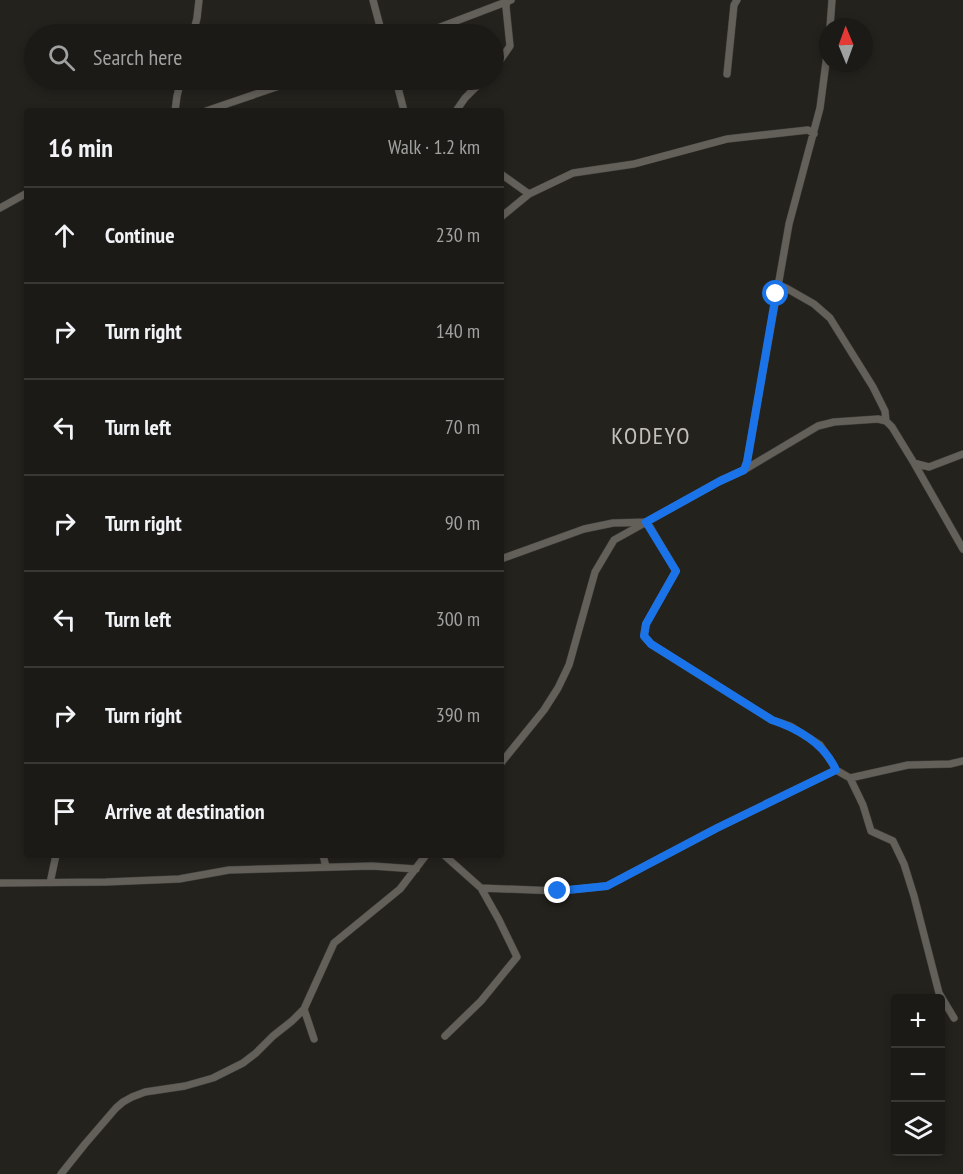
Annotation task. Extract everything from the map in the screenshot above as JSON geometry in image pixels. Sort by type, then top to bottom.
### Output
[{"type":"street","points":[[195,24],[199,0]]},
{"type":"street","points":[[373,0],[379,24]]},
{"type":"street","points":[[727,74],[734,5],[737,0]]},
{"type":"street","points":[[831,18],[832,0]]},
{"type":"street","points":[[447,24],[506,1],[510,46],[504,55]]},
{"type":"street","points":[[744,470],[789,224],[820,108],[825,72]]},
{"type":"street","points":[[175,108],[178,90]]},
{"type":"street","points":[[215,108],[268,90]]},
{"type":"street","points":[[399,90],[403,108]]},
{"type":"street","points":[[458,108],[473,90]]},
{"type":"street","points":[[504,215],[529,194],[573,173],[634,164],[727,139],[808,130],[813,134]]},
{"type":"street","points":[[504,176],[529,194]]},
{"type":"street","points":[[0,208],[24,195]]},
{"type":"street","points":[[776,290],[781,286],[786,288],[814,304],[830,318],[873,387],[885,411],[886,421]]},
{"type":"street","points":[[504,758],[544,710],[558,688],[568,664],[595,572],[614,540],[744,470],[818,426],[852,420],[886,421],[892,427],[963,549]]},
{"type":"street","points":[[914,464],[929,467],[963,454]]},
{"type":"street","points":[[504,558],[584,529],[613,523],[646,522]]},
{"type":"street","points":[[646,522],[676,571],[646,624],[644,636],[651,644],[762,714],[790,726],[820,745],[836,770],[850,778],[863,805],[871,831],[893,842],[904,864],[939,993],[954,1018]]},
{"type":"street","points":[[850,778],[908,765],[950,764],[963,761]]},
{"type":"street","points":[[482,888],[558,891],[607,886],[717,828],[836,770]]},
{"type":"street","points":[[50,883],[55,858]]},
{"type":"street","points":[[324,858],[326,867]]},
{"type":"street","points":[[61,1174],[123,1102],[145,1092],[185,1086],[213,1078],[228,1072],[256,1053],[304,1009],[334,943],[400,889],[424,858]]},
{"type":"street","points":[[445,1036],[482,1001],[517,957],[482,888],[447,858]]},
{"type":"street","points":[[0,883],[179,879],[229,870],[372,866],[416,869]]},
{"type":"street","points":[[304,1009],[314,1039]]},
{"type":"district","name":"KODEYO","points":[[651,436]]},
{"type":"route","points":[[558,891],[607,886],[717,828],[836,770],[820,745],[790,726],[772,720],[651,644],[644,636],[644,628],[676,571],[646,522],[744,470],[776,294]]}]
